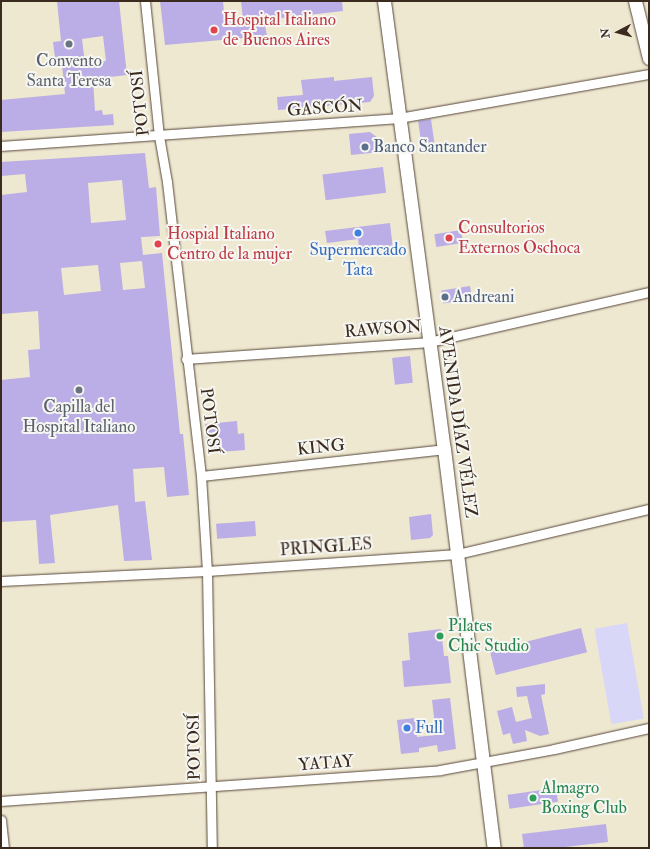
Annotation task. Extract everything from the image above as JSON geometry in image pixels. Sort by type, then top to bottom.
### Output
[{"type":"main road","name":"AVENIDA DÍAZ VÉLEZ","points":[[384,1],[444,449],[494,848]]},
{"type":"main road","points":[[635,1],[649,58]]},
{"type":"street","name":"POTOSÍ","points":[[146,1],[158,136],[167,182],[186,359],[201,476],[207,571],[212,848]]},
{"type":"street","name":"GASCÓN","points":[[1,146],[399,118],[649,74]]},
{"type":"street","name":"RAWSON","points":[[186,359],[429,342],[649,292]]},
{"type":"street","name":"KING","points":[[201,476],[444,449]]},
{"type":"street","name":"PRINGLES","points":[[1,581],[207,571],[457,554],[649,509]]},
{"type":"street","name":"YATAY","points":[[1,800],[210,788],[391,775],[483,763],[649,728]]},
{"type":"street","points":[[1,820],[4,848]]},
{"type":"shaded area","points":[[627,623],[644,719],[611,724],[595,629]]},
{"type":"building","points":[[57,1],[119,1],[127,75],[93,79],[95,111],[102,110],[103,115],[113,114],[114,125],[1,132],[1,100],[65,94],[62,65],[56,66],[53,42],[61,41]],"holes":[[[103,36],[106,61],[85,63],[82,39]]]},
{"type":"building","name":"Hospital Italiano de Buenos Aires","points":[[160,1],[223,1],[225,22],[243,20],[241,1],[342,1],[343,11],[264,20],[267,36],[165,45]]},
{"type":"building","points":[[334,77],[334,81],[372,77],[374,96],[370,102],[278,110],[277,97],[303,95],[301,80]]},
{"type":"building","points":[[431,119],[435,147],[422,149],[418,121]]},
{"type":"building","name":"Banco Santander","points":[[370,132],[378,138],[380,152],[351,155],[349,134]]},
{"type":"building","points":[[145,153],[149,188],[156,187],[160,236],[141,237],[143,255],[162,253],[180,434],[183,434],[189,495],[167,497],[164,467],[133,469],[135,502],[145,501],[152,560],[124,561],[118,505],[50,515],[55,563],[39,564],[36,520],[1,522],[1,380],[30,377],[28,350],[40,349],[38,311],[1,314],[1,195],[27,192],[25,174],[1,176],[1,162]],"holes":[[[122,180],[126,220],[91,223],[88,183]],[[142,261],[145,288],[123,290],[120,263]],[[98,265],[101,291],[64,295],[61,268]]]},
{"type":"building","points":[[383,167],[386,193],[326,200],[322,174]]},
{"type":"building","name":"Supermercado Tata","points":[[390,223],[393,249],[360,253],[358,239],[327,243],[325,231]]},
{"type":"building","name":"Consultorios Externos Oschoca","points":[[461,230],[463,243],[436,247],[434,234]]},
{"type":"building","points":[[470,286],[472,299],[443,303],[441,291]]},
{"type":"building","points":[[410,356],[413,383],[395,385],[392,358]]},
{"type":"building","points":[[237,421],[238,434],[244,433],[245,450],[208,453],[205,424]]},
{"type":"building","points":[[431,514],[433,535],[430,538],[411,540],[409,517]]},
{"type":"building","points":[[255,521],[256,536],[217,539],[216,524]]},
{"type":"building","points":[[581,628],[587,652],[496,675],[490,651]]},
{"type":"building","points":[[441,629],[444,656],[448,656],[451,683],[404,687],[402,661],[410,660],[408,633]]},
{"type":"building","points":[[545,684],[545,694],[541,695],[549,734],[540,736],[525,730],[527,741],[513,744],[510,733],[503,735],[497,711],[512,707],[516,722],[532,718],[527,696],[517,697],[516,687]]},
{"type":"building","points":[[450,698],[456,749],[438,752],[437,745],[419,748],[419,752],[401,754],[397,720],[415,718],[417,737],[436,735],[432,700]]},
{"type":"building","name":"Almagro Boxing Club","points":[[556,788],[558,802],[509,809],[507,795]]},
{"type":"building","points":[[606,824],[608,842],[557,848],[524,848],[522,834]]},
{"type":"place","name":"Hospital Italiano de Buenos Aires","points":[[214,30]]},
{"type":"place","name":"Convento Santa Teresa","points":[[69,44]]},
{"type":"place","name":"Banco Santander","points":[[365,147]]},
{"type":"place","name":"Supermercado Tata","points":[[358,233]]},
{"type":"place","name":"Consultorios Externos Oschoca","points":[[449,238]]},
{"type":"place","name":"Hospial Italiano Centro de la mujer","points":[[158,244]]},
{"type":"place","name":"Andreani","points":[[445,297]]},
{"type":"place","name":"Capilla del Hospital Italiano","points":[[79,390]]},
{"type":"place","name":"Pilates Chic Studio","points":[[440,636]]},
{"type":"place","name":"Full","points":[[407,728]]},
{"type":"place","name":"Almagro Boxing Club","points":[[533,798]]}]
